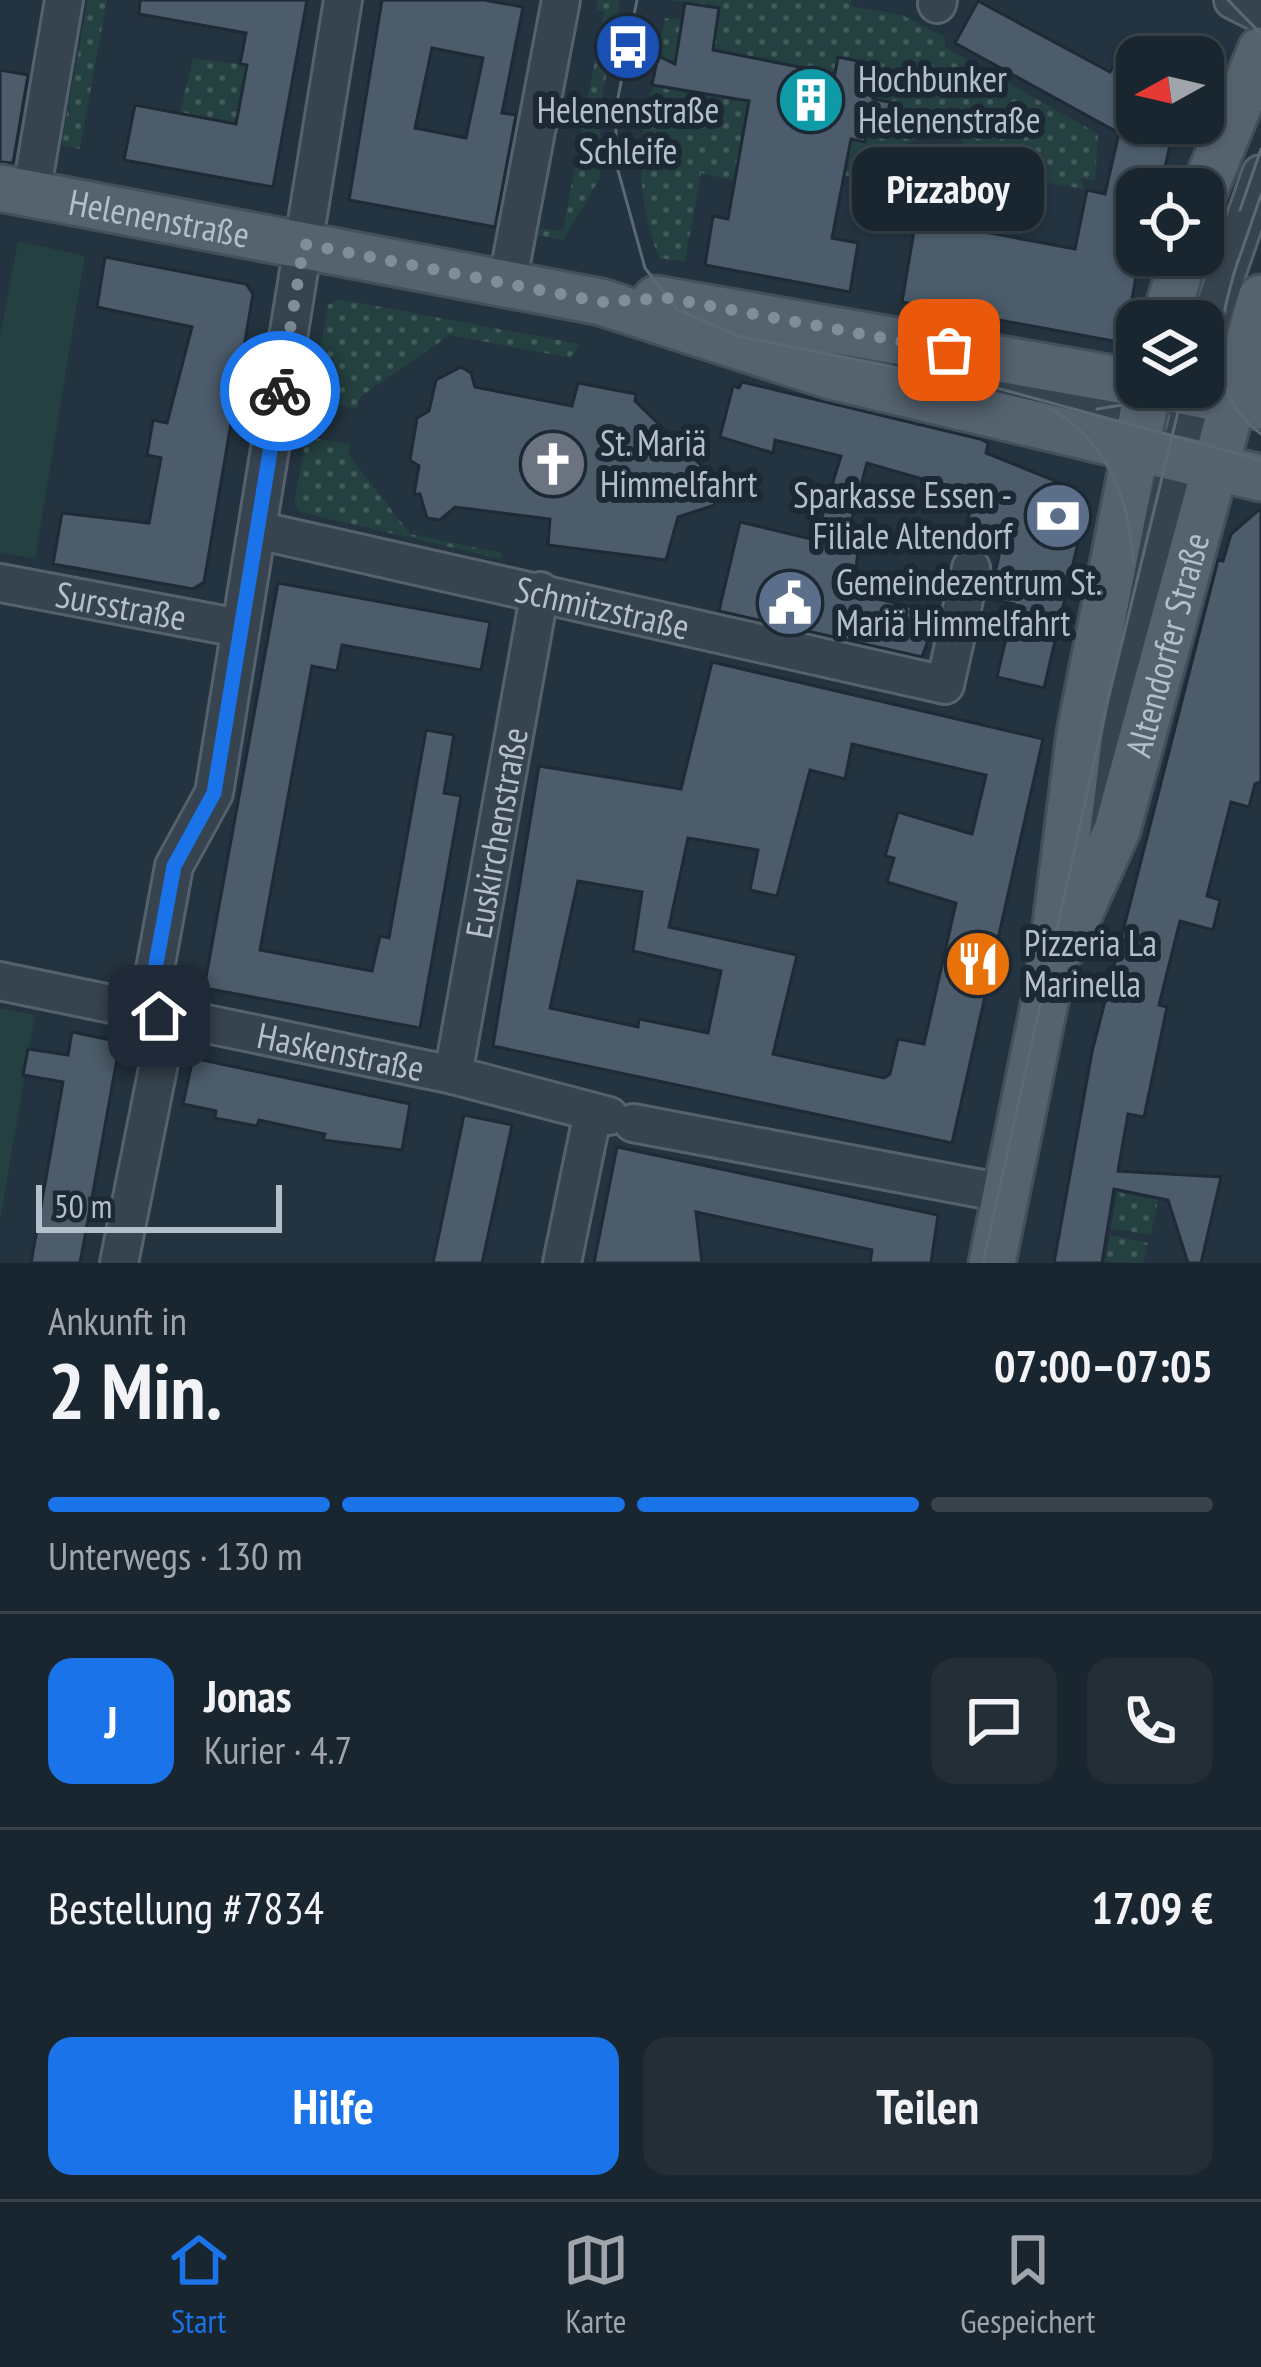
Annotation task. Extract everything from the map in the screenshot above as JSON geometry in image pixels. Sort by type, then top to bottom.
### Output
[{"type":"main road","points":[[1213,168],[1261,50]]},
{"type":"main road","name":"Helenenstraße","points":[[15,191],[601,302],[830,376],[1178,453],[1261,478]]},
{"type":"main road","name":"Helenenstraße","points":[[601,302],[667,298],[1116,377]]},
{"type":"main road","name":"Altendorfer Straße","points":[[1224,341],[1261,298]]},
{"type":"main road","name":"Altendorfer Straße","points":[[1049,981],[1117,830],[1178,453],[1181,408]]},
{"type":"main road","name":"Altendorfer Straße","points":[[992,1263],[1049,981],[1080,733],[1178,453],[1181,408]]},
{"type":"street","points":[[15,191],[64,0]]},
{"type":"street","points":[[119,1263],[158,1063],[159,1016],[153,980],[174,866],[214,793],[343,0]]},
{"type":"street","points":[[507,284],[561,0]]},
{"type":"street","points":[[1233,0],[1261,14]]},
{"type":"street","points":[[1217,300],[1261,174]]},
{"type":"street","points":[[601,302],[922,366],[1089,406],[1178,453]]},
{"type":"street","points":[[1089,406],[1116,401]]},
{"type":"street","name":"Schmitzstraße","points":[[257,530],[945,685],[970,568]]},
{"type":"street","name":"Sursstraße","points":[[0,583],[239,628]]},
{"type":"street","name":"Euskirchenstraße","points":[[453,1075],[540,591]]},
{"type":"street","name":"Haskenstraße","points":[[0,981],[453,1075],[612,1117],[1003,1193]]},
{"type":"street","points":[[562,1263],[612,1117]]},
{"type":"green space","points":[[88,0],[107,0],[80,149],[61,145]]},
{"type":"green space","points":[[597,0],[620,0],[601,104],[600,178],[563,240],[537,235],[540,228],[563,231],[604,12],[596,9]]},
{"type":"green space","points":[[671,0],[851,0],[851,6],[902,15],[945,37],[945,47],[1098,134],[1095,181],[1080,178],[1084,189],[976,170],[960,139],[926,131],[893,154],[885,174],[735,181],[701,173],[685,262],[659,258],[646,215],[641,171],[654,83],[749,101],[786,126],[864,141],[875,82],[860,79],[862,61],[839,57],[835,74],[754,77],[658,58],[665,18],[683,20],[714,42],[719,8]]},
{"type":"green space","points":[[193,58],[247,65],[235,124],[180,112]]},
{"type":"green space","points":[[18,241],[85,256],[35,559],[0,552],[0,336]]},
{"type":"green space","points":[[339,299],[580,344],[570,358],[450,335],[360,397],[357,409],[310,400],[328,305]]},
{"type":"green space","points":[[306,437],[350,444],[349,455],[410,534],[502,553],[501,559],[300,512],[294,504]]},
{"type":"green space","points":[[0,1008],[35,1015],[0,1222]]},
{"type":"green space","points":[[1117,1192],[1158,1200],[1151,1235],[1111,1228]]},
{"type":"green space","points":[[1110,1235],[1148,1243],[1143,1263],[1105,1262]]},
{"type":"building","points":[[140,0],[307,0],[273,187],[124,160],[135,105],[236,124],[247,65],[240,64],[246,33],[139,14]]},
{"type":"building","points":[[382,0],[484,0],[523,7],[502,113],[516,115],[495,227],[349,200]],"holes":[[[432,48],[483,58],[466,138],[415,128]]]},
{"type":"building","points":[[978,1],[1110,72],[1114,64],[1116,131],[955,43]]},
{"type":"building","points":[[685,3],[719,8],[713,50],[835,74],[838,57],[863,62],[860,79],[876,82],[873,99],[890,102],[885,127],[868,124],[865,142],[851,139],[832,238],[858,243],[850,292],[705,265],[713,216],[728,219],[749,101],[652,85],[658,56],[675,64]]},
{"type":"building","points":[[0,70],[28,75],[13,163],[0,162]]},
{"type":"building","points":[[1116,144],[1170,144],[1165,168],[1116,168],[1116,276],[1136,276],[1132,300],[1116,300],[1116,342],[902,302],[916,219],[1075,249],[1087,190],[1105,194]]},
{"type":"building","points":[[105,257],[246,284],[253,294],[204,582],[193,589],[53,564],[62,513],[149,523],[161,458],[147,455],[153,420],[167,423],[192,327],[97,307]]},
{"type":"building","name":"St. Mariä Himmelfahrt","points":[[461,367],[471,373],[475,387],[572,406],[578,383],[636,394],[635,401],[709,473],[715,505],[678,517],[666,560],[548,545],[550,519],[455,507],[440,520],[427,518],[420,494],[414,494],[419,466],[410,460],[417,418],[429,411],[436,380]]},
{"type":"building","points":[[742,382],[980,439],[988,443],[986,453],[1073,488],[1083,521],[1044,688],[997,677],[1014,604],[989,599],[1004,534],[967,522],[975,494],[867,463],[844,548],[858,551],[854,586],[875,593],[874,598],[938,613],[922,657],[719,611],[740,522],[815,540],[841,456],[775,440],[773,453],[720,437],[733,386],[739,388]]},
{"type":"building","points":[[1261,508],[1261,782],[1255,784],[1249,807],[1231,802],[1207,896],[1220,900],[1213,930],[1180,921],[1159,1005],[1167,1007],[1144,1117],[1128,1114],[1118,1171],[1221,1177],[1201,1263],[1188,1263],[1168,1200],[1114,1189],[1102,1263],[1054,1263],[1092,1052],[1218,560],[1223,561],[1231,534]]},
{"type":"building","points":[[278,583],[490,622],[481,670],[342,645],[337,671],[312,666],[260,950],[372,971],[380,936],[389,938],[426,730],[454,735],[444,793],[461,796],[420,1028],[204,988]]},
{"type":"building","points":[[712,662],[1043,739],[952,1143],[493,1046],[539,766],[681,789]],"holes":[[[852,744],[986,775],[972,834],[898,812],[885,856],[894,858],[887,882],[956,903],[924,1044],[898,1039],[890,1074],[884,1078],[773,1054],[797,955],[669,927],[688,838],[758,850],[750,890],[777,896],[810,770],[845,779]],[[578,881],[642,892],[633,951],[721,971],[708,1033],[639,1019],[638,1027],[550,1008]]]},
{"type":"building","points":[[72,1032],[120,1042],[80,1263],[31,1263],[63,1082],[23,1075],[28,1049],[68,1055]]},
{"type":"building","points":[[193,1058],[410,1104],[402,1150],[323,1140],[325,1134],[259,1120],[257,1126],[215,1118],[216,1111],[183,1104]]},
{"type":"building","points":[[464,1115],[512,1125],[482,1263],[433,1263]]},
{"type":"building","points":[[617,1147],[938,1215],[931,1263],[870,1263],[872,1250],[696,1212],[702,1263],[594,1263]]},
{"type":"tram line","points":[[637,0],[616,108],[616,163],[645,268],[677,309],[738,336],[993,387],[1261,460]]},
{"type":"tram line","points":[[1228,0],[1261,34]]},
{"type":"tram line","points":[[1240,210],[1261,149]]},
{"type":"tram line","points":[[1233,276],[1261,195]]},
{"type":"tram line","points":[[1238,260],[1220,353],[1230,397],[1261,434]]},
{"type":"tram line","points":[[1097,409],[1116,406]]},
{"type":"tram line","points":[[1049,408],[1087,437],[1112,474],[1127,516],[1133,563]]},
{"type":"tram line","points":[[983,1263],[1105,712],[1179,408]]},
{"type":"way so far","points":[[280,391],[304,244],[601,302],[667,298],[949,350]]},
{"type":"place","name":"Helenenstraße Schleife","points":[[628,47]]},
{"type":"place","name":"Hochbunker Helenenstraße","points":[[811,100]]},
{"type":"place","name":"Pizzaboy","points":[[949,350]]},
{"type":"place","name":"St. Mariä Himmelfahrt","points":[[553,464]]},
{"type":"place","name":"Sparkasse Essen - Filiale Altendorf","points":[[1058,516]]},
{"type":"place","name":"Gemeindezentrum St. Mariä Himmelfahrt","points":[[790,603]]},
{"type":"place","name":"Pizzeria La Marinella","points":[[978,964]]},
{"type":"route","points":[[159,1016],[153,980],[174,866],[203,821],[214,793],[280,391]]}]
